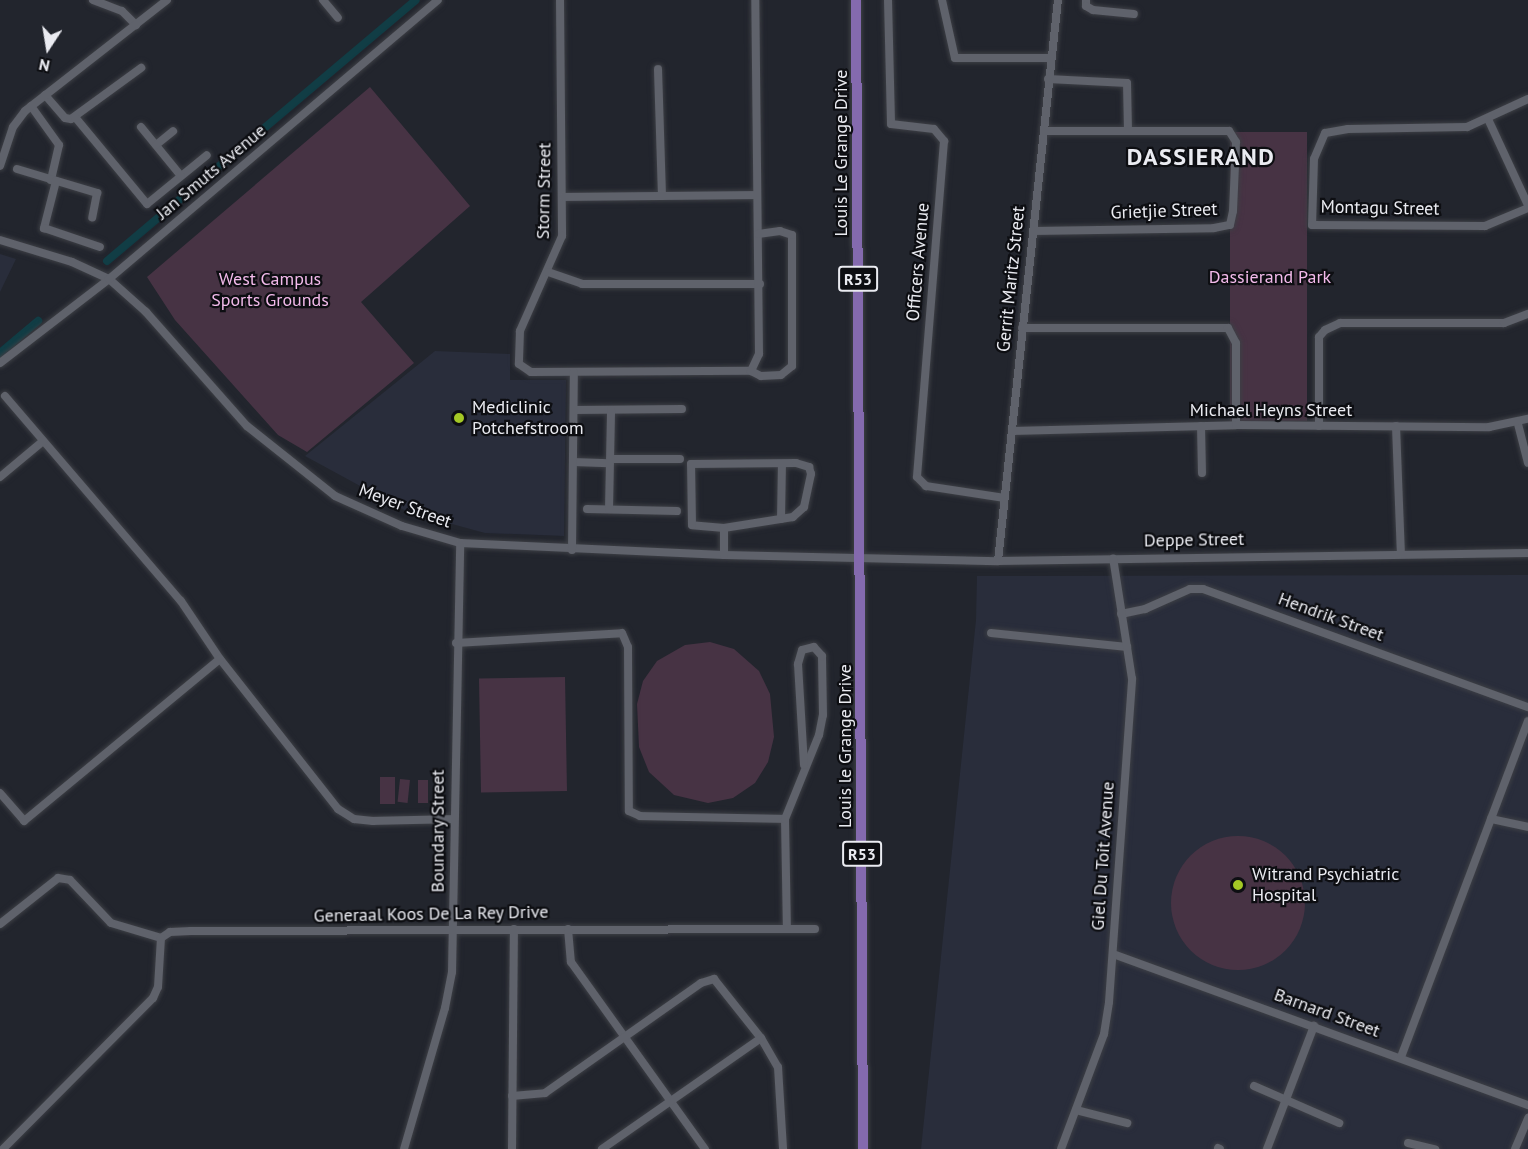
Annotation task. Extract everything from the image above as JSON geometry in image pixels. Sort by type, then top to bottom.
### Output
[{"type":"main road","name":"Louis Le Grange Drive","points":[[856,0],[860,559]]},
{"type":"main road","name":"Louis le Grange Drive","points":[[860,559],[863,1149]]},
{"type":"street","points":[[93,0],[112,3],[136,25]]},
{"type":"street","points":[[0,166],[13,127],[31,106],[167,0]]},
{"type":"street","points":[[323,0],[338,18]]},
{"type":"street","name":"Jan Smuts Avenue","points":[[0,363],[109,279],[438,0]]},
{"type":"street","name":"Storm Street","points":[[560,0],[562,242],[520,331],[519,364],[525,371],[574,372]]},
{"type":"street","points":[[751,371],[759,361],[760,284],[755,0]]},
{"type":"street","name":"Officers Avenue","points":[[888,0],[891,124],[934,129],[944,141],[917,477],[926,486],[1004,498]]},
{"type":"street","points":[[942,0],[955,58],[1050,58]]},
{"type":"street","name":"Gerrit Maritz Street","points":[[998,561],[1058,0]]},
{"type":"street","points":[[1086,0],[1090,9],[1134,14]]},
{"type":"street","points":[[45,95],[66,119],[75,117],[141,68]]},
{"type":"street","points":[[658,69],[662,196]]},
{"type":"street","points":[[1048,79],[1127,83],[1128,130]]},
{"type":"street","name":"Montagu Street","points":[[1528,99],[1488,119],[1462,127],[1348,129],[1325,134],[1314,153],[1312,225],[1485,226],[1528,206]]},
{"type":"street","points":[[31,106],[60,145],[44,228],[100,247]]},
{"type":"street","points":[[75,117],[145,204],[151,203],[207,155]]},
{"type":"street","points":[[1488,119],[1528,206]]},
{"type":"street","points":[[141,127],[181,176]]},
{"type":"street","points":[[156,145],[173,131]]},
{"type":"street","name":"Grietjie Street","points":[[1033,231],[1214,228],[1230,225],[1236,147],[1230,132],[1044,131]]},
{"type":"street","points":[[17,169],[96,193],[92,218]]},
{"type":"street","points":[[563,197],[757,195]]},
{"type":"street","points":[[572,550],[574,372],[751,371],[761,376],[781,375],[792,366],[792,235],[780,231],[758,234]]},
{"type":"street","name":"Meyer Street","points":[[0,240],[72,261],[109,279],[146,312],[247,426],[301,472],[364,511],[460,543],[572,550],[860,559]]},
{"type":"street","points":[[548,272],[582,284],[760,284]]},
{"type":"street","points":[[1319,426],[1319,337],[1325,330],[1341,323],[1508,323],[1528,314]]},
{"type":"street","points":[[1022,328],[1226,327],[1233,332],[1236,343],[1236,425]]},
{"type":"street","points":[[5,396],[181,601],[220,659],[346,816],[373,821],[454,819]]},
{"type":"street","points":[[574,410],[682,409]]},
{"type":"street","points":[[609,509],[611,410]]},
{"type":"street","name":"Michael Heyns Street","points":[[1012,431],[1236,425],[1518,424],[1528,419]]},
{"type":"street","points":[[1518,424],[1528,463]]},
{"type":"street","points":[[1201,426],[1202,472]]},
{"type":"street","points":[[1396,426],[1401,555]]},
{"type":"street","points":[[0,477],[44,441]]},
{"type":"street","points":[[573,462],[680,459]]},
{"type":"street","points":[[692,464],[805,465],[811,474],[804,507],[793,517],[781,519],[724,528],[692,525],[692,464]]},
{"type":"street","points":[[781,519],[782,464]]},
{"type":"street","points":[[587,509],[677,511]]},
{"type":"street","points":[[724,528],[724,555]]},
{"type":"street","name":"Boundary Street","points":[[404,1149],[449,992],[454,929],[456,643],[460,543]]},
{"type":"street","name":"Deppe Street","points":[[860,559],[998,561],[1528,553]]},
{"type":"street","name":"Giel Du Toit Avenue","points":[[1061,1149],[1107,1024],[1132,679],[1113,558]]},
{"type":"street","name":"Hendrik Street","points":[[1121,614],[1145,609],[1190,589],[1208,590],[1528,707]]},
{"type":"street","points":[[456,643],[622,633],[628,647],[629,811],[640,816],[785,819]]},
{"type":"street","points":[[991,633],[1126,647]]},
{"type":"street","points":[[788,929],[785,819],[804,765],[819,735],[823,715],[822,656],[814,647],[802,650],[798,664],[804,765]]},
{"type":"street","points":[[0,793],[24,821],[220,659]]},
{"type":"street","points":[[1401,1057],[1528,721]]},
{"type":"street","points":[[1491,819],[1528,827]]},
{"type":"street","points":[[0,924],[47,884],[58,878],[70,880],[111,923],[161,938],[158,987],[153,998],[3,1149]]},
{"type":"street","points":[[512,1149],[514,929]]},
{"type":"street","points":[[568,929],[571,962],[705,1149]]},
{"type":"street","name":"Generaal Koos De La Rey Drive","points":[[161,938],[170,932],[191,931],[815,929]]},
{"type":"street","name":"Barnard Street","points":[[1113,954],[1528,1105]]},
{"type":"street","points":[[512,1096],[545,1093],[704,982],[716,980],[761,1038],[780,1075],[783,1149]]},
{"type":"street","points":[[1267,1149],[1314,1026]]},
{"type":"street","points":[[602,1149],[761,1038]]},
{"type":"street","points":[[1254,1086],[1339,1123]]},
{"type":"street","points":[[1076,1110],[1127,1123]]},
{"type":"street","points":[[1515,1149],[1528,1118]]},
{"type":"street","points":[[1408,1143],[1435,1149]]},
{"type":"shaded area","points":[[0,254],[16,259],[0,292]]},
{"type":"shaded area","name":"Mediclinic Potchefstroom","points":[[435,351],[510,354],[510,380],[566,380],[564,536],[485,533],[408,512],[305,456]]},
{"type":"shaded area","name":"Witrand Psychiatric Hospital","points":[[1528,575],[1528,1149],[921,1149],[976,620],[977,576]]},
{"type":"green space","name":"West Campus Sports Grounds","points":[[370,87],[470,206],[361,302],[414,363],[307,452],[278,435],[175,320],[147,277]]},
{"type":"green space","name":"Dassierand Park","points":[[1230,132],[1307,132],[1307,421],[1230,421]]},
{"type":"green space","points":[[710,642],[734,649],[759,671],[770,694],[774,737],[768,762],[755,783],[733,798],[708,803],[674,795],[649,772],[639,747],[637,704],[643,681],[657,661],[685,645]]},
{"type":"green space","points":[[565,677],[567,791],[481,792],[479,679]]},
{"type":"green space","points":[[380,777],[395,777],[395,804],[380,804]]},
{"type":"green space","points":[[400,779],[410,780],[408,803],[398,802]]},
{"type":"green space","points":[[418,780],[428,780],[428,803],[418,803]]},
{"type":"green space","points":[[1238,836],[1264,841],[1286,855],[1300,877],[1305,903],[1300,929],[1286,951],[1264,965],[1238,970],[1212,965],[1190,951],[1176,929],[1171,903],[1176,877],[1190,855],[1212,841]]},
{"type":"waterway","points":[[107,261],[416,0]]},
{"type":"waterway","points":[[0,353],[38,321]]},
{"type":"place","name":"Mediclinic Potchefstroom","points":[[459,418]]},
{"type":"place","name":"Witrand Psychiatric Hospital","points":[[1238,885]]},
{"type":"district","name":"DASSIERAND","points":[[1201,157]]}]
